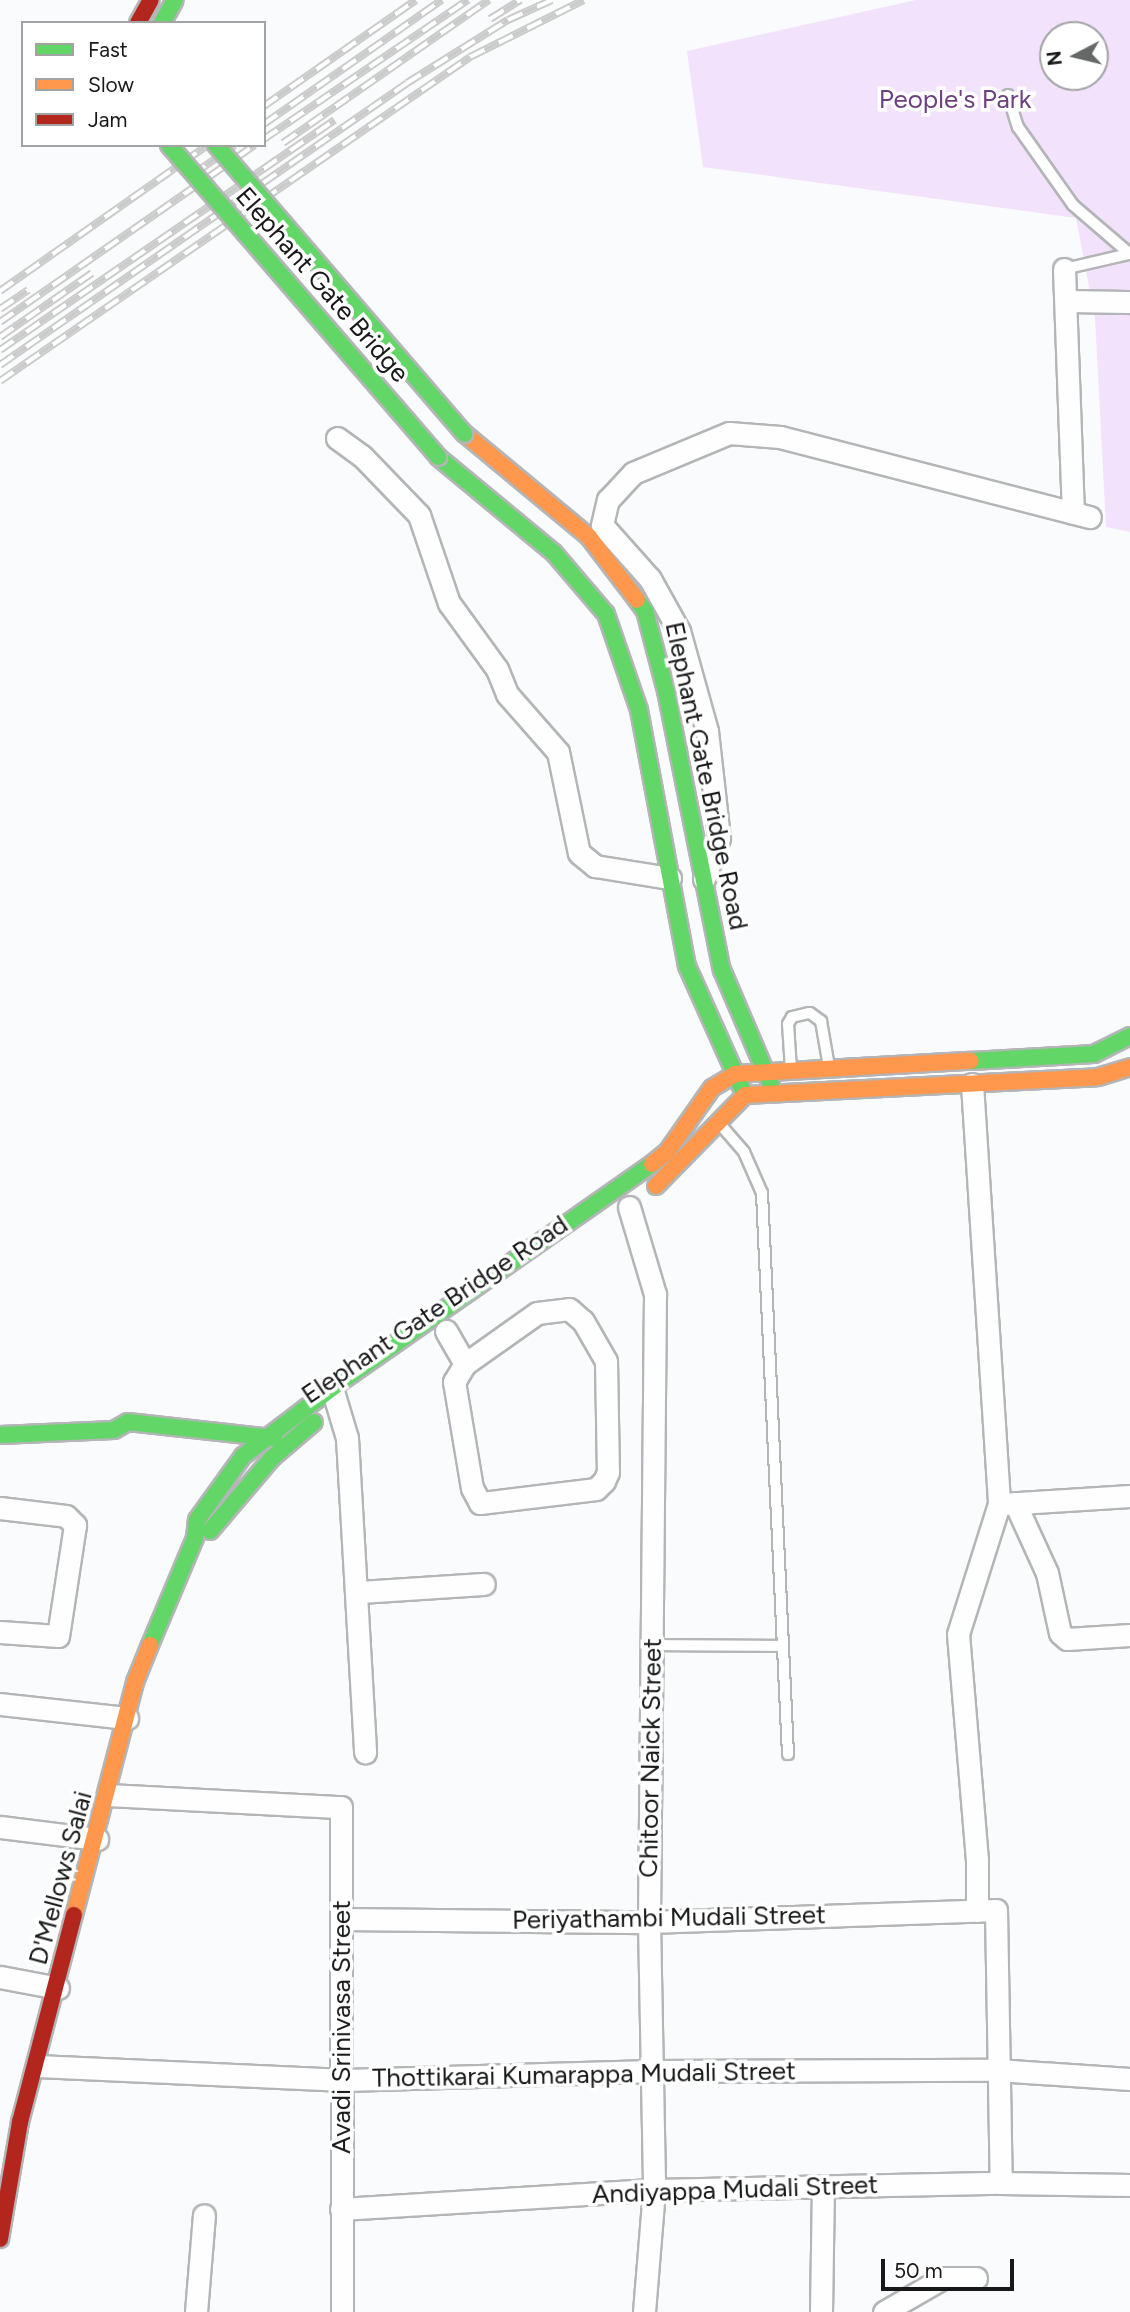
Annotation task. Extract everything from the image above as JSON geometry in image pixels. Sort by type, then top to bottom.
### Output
[{"type":"main road","points":[[139,21],[151,0]]},
{"type":"main road","points":[[163,21],[175,0]]},
{"type":"main road","name":"Elephant Gate Bridge","points":[[171,147],[438,457]]},
{"type":"main road","name":"Elephant Gate Bridge","points":[[218,147],[465,435]]},
{"type":"main road","name":"Elephant Gate Bridge Road","points":[[465,435],[589,537],[645,611],[683,773],[722,970],[746,1025],[779,1070],[775,1094]]},
{"type":"main road","name":"Elephant Gate Bridge Road","points":[[438,457],[554,552],[606,614],[639,710],[687,966],[744,1095]]},
{"type":"main road","points":[[334,1397],[620,1190],[667,1152],[712,1088],[735,1074],[1094,1054],[1130,1036]]},
{"type":"main road","points":[[624,1211],[678,1168],[744,1095],[1098,1077],[1130,1067]]},
{"type":"main road","name":"Elephant Gate Bridge Road","points":[[427,1345],[452,1328]]},
{"type":"main road","name":"Elephant Gate Bridge Road","points":[[272,1458],[334,1397],[377,1378]]},
{"type":"main road","name":"D'Mellows Salai","points":[[0,2239],[10,2121],[37,2066],[135,1682],[195,1538],[197,1520],[236,1454],[334,1397]]},
{"type":"main road","points":[[0,1435],[121,1435],[128,1422],[292,1439]]},
{"type":"main road","points":[[236,1454],[272,1458]]},
{"type":"main road","points":[[195,1538],[208,1534],[272,1458]]},
{"type":"street","points":[[704,879],[719,838],[708,731],[679,631],[650,579],[602,526],[608,500],[633,473],[729,433],[780,437],[1082,515],[1064,269]]},
{"type":"street","points":[[1066,300],[1130,302]]},
{"type":"street","points":[[337,438],[362,456],[419,515],[449,603],[497,669],[507,694],[558,752],[579,853],[595,866],[670,878]]},
{"type":"street","points":[[972,1084],[1007,1503],[1047,1573],[1060,1633],[1067,1639],[1130,1635]]},
{"type":"street","name":"Chitoor Naick Street","points":[[624,1211],[655,1294],[649,1923],[654,2190],[644,2312]]},
{"type":"street","points":[[569,1309],[576,1315],[606,1361],[604,1481],[596,1489],[480,1503],[472,1488],[454,1382],[465,1364],[537,1313],[569,1309]]},
{"type":"street","points":[[452,1328],[465,1364]]},
{"type":"street","points":[[334,1397],[347,1438],[359,1592],[365,1752]]},
{"type":"street","points":[[1007,1503],[1130,1496]]},
{"type":"street","points":[[1001,2183],[997,2070],[986,1910],[977,1859],[958,1634],[1007,1503]]},
{"type":"street","points":[[0,1508],[66,1516],[75,1525],[58,1636],[0,1632]]},
{"type":"street","points":[[359,1592],[485,1584]]},
{"type":"street","points":[[0,1704],[127,1718]]},
{"type":"street","name":"Avadi Srinivasa Street","points":[[108,1794],[341,1807],[345,2080],[341,2209],[342,2312]]},
{"type":"street","points":[[0,1827],[97,1839]]},
{"type":"street","name":"Periyathambi Mudali Street","points":[[343,1919],[649,1923],[986,1910]]},
{"type":"street","points":[[0,1977],[58,1988]]},
{"type":"street","name":"Thottikarai Kumarappa Mudali Street","points":[[37,2066],[345,2080],[652,2071],[997,2070],[1130,2079]]},
{"type":"street","name":"Andiyappa Mudali Street","points":[[341,2209],[654,2190],[1001,2183],[1130,2185]]},
{"type":"street","points":[[821,2312],[823,2186]]},
{"type":"street","points":[[196,2312],[204,2215]]},
{"type":"street","points":[[884,2312],[943,2278],[976,2278]]},
{"type":"lane","points":[[1008,95],[1018,127],[1073,205],[1130,254]]},
{"type":"lane","points":[[1064,269],[1130,254]]},
{"type":"lane","points":[[779,1070],[788,1024],[792,1017],[810,1013],[821,1021],[830,1070]]},
{"type":"lane","points":[[719,1122],[744,1152],[762,1193],[788,1754]]},
{"type":"lane","points":[[652,1645],[783,1646]]},
{"type":"green space","name":"People's Park","points":[[916,0],[1130,0],[1130,532],[1106,527],[1095,318],[1076,218],[703,167],[687,51]]},
{"type":"railway","points":[[266,105],[416,0]]},
{"type":"railway","points":[[266,123],[442,0]]},
{"type":"railway","points":[[266,138],[468,0]]},
{"type":"railway","points":[[283,143],[489,0]]},
{"type":"railway","points":[[490,19],[521,0]]},
{"type":"railway","points":[[0,365],[407,83],[508,20],[552,0]]},
{"type":"railway","points":[[0,381],[470,57],[584,0]]},
{"type":"railway","points":[[0,350],[335,120]]},
{"type":"railway","points":[[0,291],[205,147]]},
{"type":"railway","points":[[192,175],[232,147]]},
{"type":"railway","points":[[0,322],[252,147]]},
{"type":"railway","points":[[0,337],[92,273]]},
{"type":"railway","points":[[0,309],[28,290]]},
{"type":"traffic: fast","points":[[163,21],[175,0]]},
{"type":"traffic: fast","points":[[171,147],[438,457]]},
{"type":"traffic: fast","points":[[218,147],[465,434]]},
{"type":"traffic: fast","points":[[438,457],[554,553],[606,614],[639,710],[687,966],[743,1091]]},
{"type":"traffic: fast","points":[[637,600],[645,611],[666,691],[722,970],[771,1085]]},
{"type":"traffic: fast","points":[[971,1061],[1094,1054],[1130,1036]]},
{"type":"traffic: fast","points":[[150,1645],[195,1538],[197,1520],[243,1456],[332,1388],[652,1164]]},
{"type":"traffic: fast","points":[[0,1435],[114,1430],[128,1422],[274,1438]]},
{"type":"traffic: fast","points":[[210,1531],[272,1458],[314,1422]]},
{"type":"traffic: slow","points":[[465,434],[589,537],[637,600]]},
{"type":"traffic: slow","points":[[652,1164],[667,1152],[712,1088],[735,1074],[971,1061]]},
{"type":"traffic: slow","points":[[656,1186],[745,1095],[1098,1077],[1130,1067]]},
{"type":"traffic: slow","points":[[74,1915],[135,1682],[150,1645]]},
{"type":"traffic: jam","points":[[139,21],[151,0]]},
{"type":"traffic: jam","points":[[0,2239],[20,2122],[74,1915]]}]
